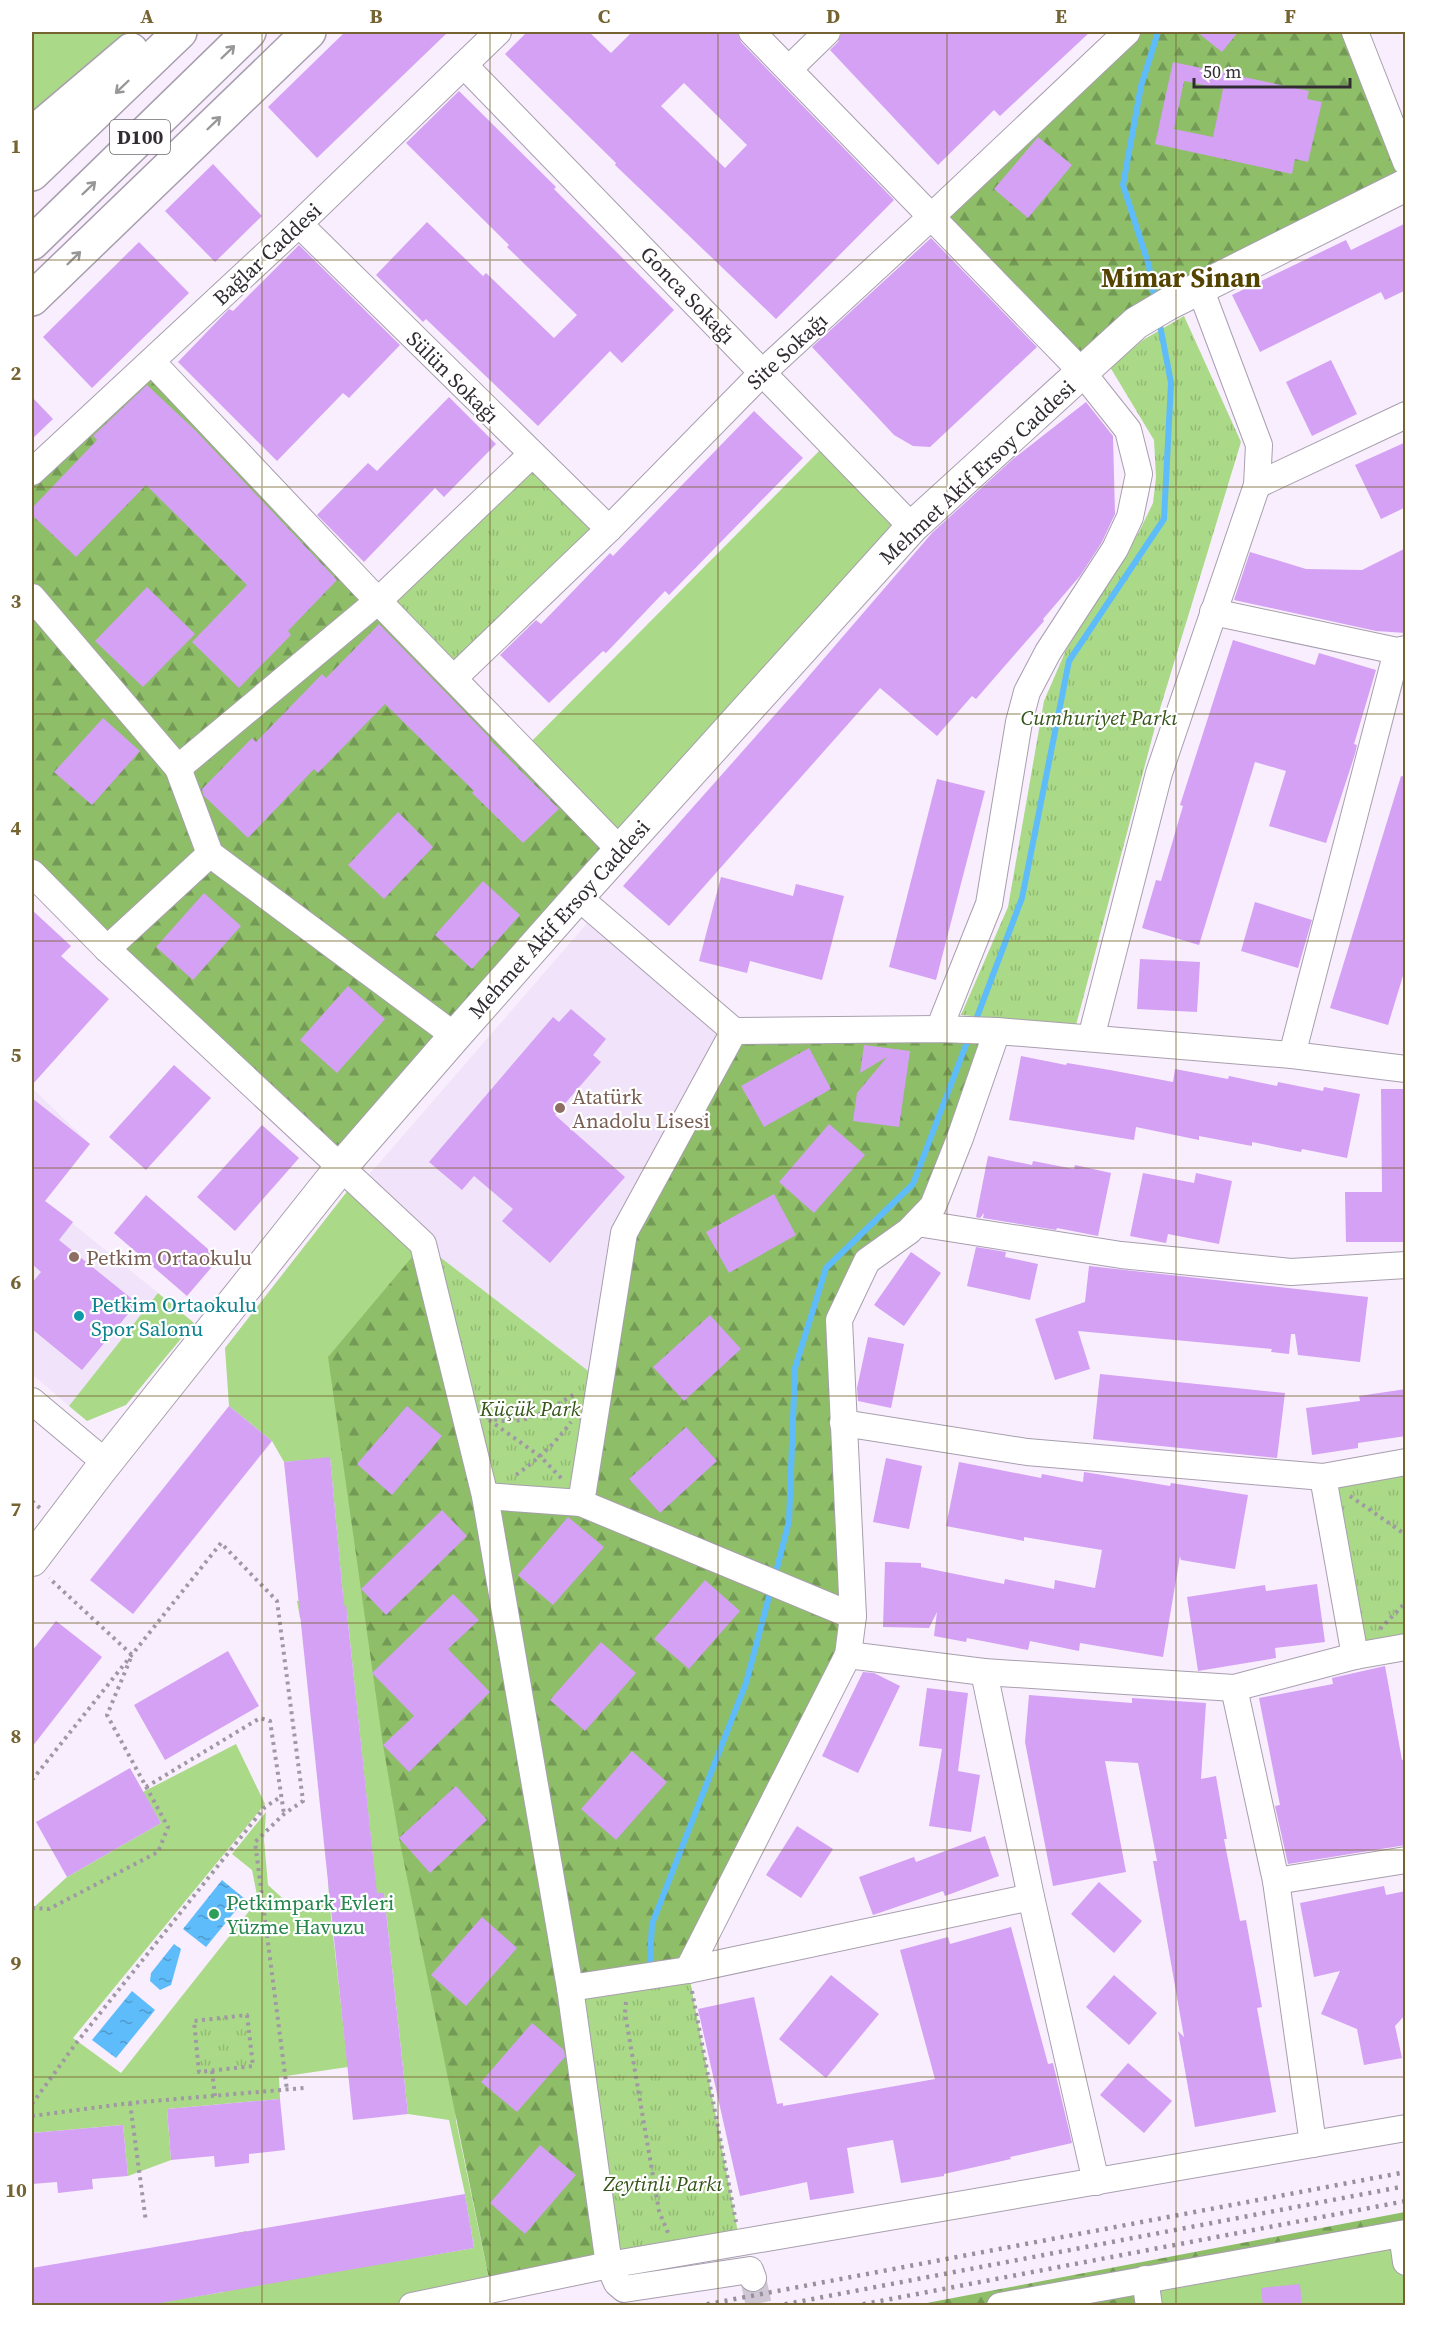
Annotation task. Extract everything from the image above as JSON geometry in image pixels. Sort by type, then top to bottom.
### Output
[{"type":"highway","points":[[32,134],[153,32]]},
{"type":"highway","name":"D100","points":[[32,174],[180,32]]},
{"type":"highway","name":"D100","points":[[32,243],[249,32]]},
{"type":"highway","points":[[32,299],[309,32]]},
{"type":"main road","points":[[32,127],[130,32]]},
{"type":"main road","name":"Mehmet Akif Ersoy Caddesi","points":[[39,1568],[106,1463],[342,1166],[454,1036],[912,527],[1136,323],[1168,304],[1406,185]]},
{"type":"street","name":"Bağlar Caddesi","points":[[32,472],[152,363],[498,32]]},
{"type":"street","points":[[752,32],[1082,372],[1128,430],[1139,474],[1130,517],[1115,549],[1048,652],[1027,692],[1019,722],[989,904],[939,1029]]},
{"type":"street","points":[[789,69],[826,32]]},
{"type":"street","name":"Site Sokağı","points":[[454,678],[609,529],[763,372],[932,217],[1127,32]]},
{"type":"street","points":[[1355,32],[1406,162]]},
{"type":"street","name":"Gonca Sokağı","points":[[464,65],[912,527]]},
{"type":"street","name":"Sülün Sokağı","points":[[299,224],[609,529]]},
{"type":"street","points":[[1091,1038],[1159,773],[1257,484],[1259,445],[1200,288]]},
{"type":"street","points":[[152,363],[378,601],[620,850]]},
{"type":"street","points":[[1257,484],[1406,415]]},
{"type":"street","points":[[178,768],[378,601],[532,454]]},
{"type":"street","points":[[32,597],[178,768],[210,854],[454,1036]]},
{"type":"street","points":[[1213,612],[1401,650],[1292,1055]]},
{"type":"street","points":[[107,949],[210,854]]},
{"type":"street","points":[[32,873],[107,949],[423,1244],[485,1496],[570,1988],[609,2265],[617,2283],[624,2289],[750,2270],[753,2278]]},
{"type":"street","points":[[578,897],[734,1031],[939,1029],[997,1031],[1292,1055],[1406,1069]]},
{"type":"street","points":[[581,1503],[624,1233],[734,1031]]},
{"type":"street","points":[[688,1970],[848,1655],[853,1616],[839,1320],[867,1261],[909,1231],[933,1206],[960,1138],[997,1031]]},
{"type":"street","points":[[917,1223],[1121,1255],[1291,1272],[1406,1265]]},
{"type":"street","points":[[32,1401],[106,1463]]},
{"type":"street","points":[[843,1423],[1027,1452],[1323,1477],[1406,1462]]},
{"type":"street","points":[[1323,1477],[1354,1656]]},
{"type":"street","points":[[485,1496],[581,1503],[853,1616]]},
{"type":"street","points":[[848,1655],[984,1672],[1234,1688],[1354,1656],[1406,1647]]},
{"type":"street","points":[[984,1672],[1031,1897],[1096,2182]]},
{"type":"street","points":[[1234,1688],[1276,1881],[1313,2144]]},
{"type":"street","points":[[1276,1881],[1406,1860]]},
{"type":"street","points":[[570,1988],[688,1970],[1031,1897]]},
{"type":"street","points":[[412,2306],[609,2265],[1406,2128]]},
{"type":"street","points":[[1000,2306],[1404,2234],[1406,2262]]},
{"type":"street","points":[[1144,2279],[1149,2306]]},
{"type":"path","points":[[581,1503],[554,1469],[541,1457],[484,1416],[502,1423],[528,1420],[600,1380]]},
{"type":"path","points":[[485,1496],[541,1457],[573,1419]]},
{"type":"path","points":[[1323,1477],[1406,1535]]},
{"type":"path","points":[[32,1780],[220,1543],[278,1601],[303,1801],[284,1814],[255,1842],[287,2090]]},
{"type":"path","points":[[39,1568],[132,1655]]},
{"type":"path","points":[[32,1908],[50,1909],[158,1852],[168,1827],[107,1715],[132,1655]]},
{"type":"path","points":[[146,1787],[260,1718],[270,1721],[284,1814]]},
{"type":"path","points":[[32,2104],[77,2042],[265,1807],[282,1796]]},
{"type":"path","points":[[688,1970],[740,2243]]},
{"type":"path","points":[[627,1979],[625,2013],[657,2200],[675,2254]]},
{"type":"path","points":[[247,2015],[253,2066],[213,2071],[199,2072],[194,2021],[247,2015]]},
{"type":"path","points":[[213,2071],[215,2096]]},
{"type":"path","points":[[32,2116],[130,2103],[304,2088]]},
{"type":"path","points":[[130,2103],[146,2222]]},
{"type":"shaded area","name":"Atatürk Anadolu Lisesi","points":[[597,912],[734,1031],[600,1380],[423,1244],[361,1184]]},
{"type":"shaded area","name":"Petkim Ortaokulu","points":[[32,1088],[90,1144],[45,1201],[158,1293],[69,1406],[32,1374]]},
{"type":"green space","points":[[32,32],[130,32],[32,127]]},
{"type":"green space","points":[[1127,32],[1355,32],[1405,185],[1168,304],[1082,372],[932,217]]},
{"type":"green space","name":"Cumhuriyet Parkı","points":[[1184,316],[1241,442],[1159,712],[1076,1025],[961,1015],[1008,907],[1044,701],[1066,650],[1139,532],[1153,503],[1156,477],[1154,440],[1110,367],[1143,340]]},
{"type":"green space","points":[[152,362],[620,850],[342,1166],[32,873],[32,472]]},
{"type":"green space","points":[[829,441],[912,527],[620,850],[523,750]]},
{"type":"green space","points":[[532,454],[609,529],[454,678],[378,601]]},
{"type":"green space","points":[[734,1031],[997,1031],[933,1206],[867,1261],[839,1320],[853,1616],[688,1970],[609,2265],[491,2289],[399,1838],[383,1745],[328,1357],[423,1244],[581,1503],[624,1233]]},
{"type":"green space","points":[[356,1180],[423,1244],[456,2121],[491,2289],[400,2305],[143,2305],[224,2292],[216,2238],[246,2231],[255,2285],[474,2248],[449,2120],[408,2114],[384,1893],[329,1899],[328,1874],[374,1868],[347,1613],[300,1618],[297,1601],[343,1596],[330,1458],[284,1462],[272,1441],[229,1406],[225,1348]]},
{"type":"green space","name":"Küçük Park","points":[[423,1244],[600,1380],[581,1503],[485,1496]]},
{"type":"green space","points":[[158,1293],[194,1323],[126,1405],[87,1421],[69,1406]]},
{"type":"green space","points":[[1405,1462],[1405,1647],[1355,1656],[1323,1477]]},
{"type":"green space","points":[[236,1744],[265,1804],[73,2038],[121,2073],[258,1900],[252,1870],[232,1854],[266,1812],[264,1840],[268,1885],[291,1906],[329,1899],[348,2067],[279,2077],[280,2099],[167,2109],[171,2160],[128,2176],[123,2125],[32,2133],[32,1909],[67,1877],[161,1823],[143,1792]]},
{"type":"green space","name":"Zeytinli Parkı","points":[[688,1970],[740,2243],[609,2265],[570,1988]]},
{"type":"green space","points":[[247,2015],[253,2066],[199,2072],[194,2021]]},
{"type":"green space","points":[[1405,2212],[1405,2262],[1402,2234],[1145,2279],[1149,2305],[911,2306]]},
{"type":"green space","points":[[1402,2234],[1406,2262],[1405,2305],[1149,2305],[1145,2279]]},
{"type":"water","name":"Petkimpark Evleri Yüzme Havuzu","points":[[222,1880],[245,1899],[206,1947],[183,1929]]},
{"type":"water","name":"Petkimpark Evleri Yüzme Havuzu","points":[[174,1944],[181,1949],[171,1985],[160,1990],[150,1981],[151,1973]]},
{"type":"water","points":[[132,1991],[155,2010],[116,2058],[92,2040]]},
{"type":"building","points":[[345,32],[448,32],[317,158],[268,107]]},
{"type":"building","points":[[527,32],[589,32],[611,53],[632,32],[737,32],[741,42],[894,200],[776,319],[615,165],[616,163],[505,54]],"holes":[[[684,83],[747,145],[725,168],[661,106]]]},
{"type":"building","points":[[842,32],[1090,32],[1000,116],[994,110],[938,165],[830,50],[838,42]]},
{"type":"building","points":[[1197,32],[1238,32],[1222,52]]},
{"type":"building","points":[[1173,62],[1309,91],[1307,99],[1322,102],[1308,162],[1295,159],[1292,174],[1155,144]],"holes":[[[1184,81],[1223,89],[1213,137],[1174,129]]]},
{"type":"building","points":[[459,91],[556,187],[554,189],[674,310],[622,363],[610,351],[538,426],[426,319],[423,322],[376,275],[427,222],[483,276],[486,273],[554,338],[577,315],[406,143]]},
{"type":"building","points":[[1038,137],[1072,165],[1028,218],[994,189]]},
{"type":"building","points":[[213,164],[262,216],[215,262],[165,211]]},
{"type":"building","points":[[1406,223],[1406,290],[1385,300],[1381,292],[1260,352],[1232,295],[1346,240],[1351,250]]},
{"type":"building","points":[[931,238],[1037,347],[930,447],[913,446],[894,435],[812,347]]},
{"type":"building","points":[[139,242],[189,293],[92,388],[43,337]]},
{"type":"building","points":[[299,245],[400,345],[349,398],[343,393],[277,461],[178,362],[229,309],[233,311]]},
{"type":"building","points":[[1331,360],[1357,414],[1312,436],[1286,382]]},
{"type":"building","points":[[147,385],[196,431],[337,580],[288,631],[291,635],[239,688],[192,642],[247,585],[146,485],[76,557],[32,515],[32,508],[97,440],[93,436]]},
{"type":"building","points":[[32,397],[53,419],[32,439]]},
{"type":"building","points":[[449,397],[496,444],[444,497],[435,488],[364,562],[317,515],[368,463],[377,471]]},
{"type":"building","points":[[1086,402],[1113,436],[1115,514],[1102,542],[1080,576],[976,699],[972,696],[937,736],[880,688],[669,926],[623,886],[932,533],[1013,459]]},
{"type":"building","points":[[754,411],[803,458],[669,595],[665,591],[606,653],[603,651],[549,703],[500,655],[536,620],[541,624],[610,553],[613,556]]},
{"type":"building","points":[[1406,442],[1406,507],[1381,519],[1355,465]]},
{"type":"building","points":[[1406,548],[1406,633],[1376,631],[1234,600],[1250,552],[1306,569],[1362,570]]},
{"type":"building","points":[[147,587],[195,634],[143,687],[95,641]]},
{"type":"building","points":[[379,624],[559,809],[523,843],[472,793],[474,791],[385,704],[318,773],[314,769],[248,838],[204,796],[202,789],[252,738],[256,742],[322,674],[326,678]]},
{"type":"building","points":[[1233,640],[1315,665],[1319,653],[1376,670],[1354,744],[1357,745],[1355,754],[1326,843],[1269,826],[1286,771],[1255,762],[1199,945],[1142,928],[1156,880],[1161,881],[1183,806],[1180,805]]},
{"type":"building","points":[[103,718],[140,751],[92,805],[54,772]]},
{"type":"building","points":[[1401,776],[1406,777],[1406,966],[1388,1025],[1330,1008]]},
{"type":"building","points":[[937,779],[985,791],[936,980],[889,967]]},
{"type":"building","points":[[398,812],[433,847],[384,899],[348,865]]},
{"type":"building","points":[[721,877],[793,896],[796,884],[844,896],[822,980],[750,961],[747,973],[699,961]]},
{"type":"building","points":[[483,881],[520,915],[472,969],[435,935]]},
{"type":"building","points":[[204,893],[241,926],[193,980],[156,947]]},
{"type":"building","points":[[1255,902],[1312,920],[1298,968],[1241,951]]},
{"type":"building","points":[[32,910],[71,946],[61,956],[109,999],[32,1085]]},
{"type":"building","points":[[1140,959],[1200,962],[1197,1012],[1137,1009]]},
{"type":"building","points":[[348,986],[385,1019],[337,1073],[300,1040]]},
{"type":"building","points":[[571,1009],[606,1039],[593,1055],[601,1062],[555,1115],[625,1177],[550,1263],[502,1221],[513,1209],[474,1176],[462,1190],[429,1162],[553,1017],[559,1022]]},
{"type":"building","points":[[864,1045],[910,1051],[899,1127],[853,1121],[857,1093],[887,1057],[860,1073]]},
{"type":"building","points":[[809,1048],[831,1089],[764,1127],[741,1086]]},
{"type":"building","points":[[1021,1056],[1173,1082],[1175,1069],[1228,1079],[1229,1076],[1277,1086],[1278,1082],[1323,1091],[1324,1087],[1360,1094],[1347,1158],[1252,1142],[1252,1146],[1199,1136],[1199,1140],[1136,1127],[1134,1140],[1009,1120]]},
{"type":"building","points":[[174,1065],[211,1098],[146,1170],[109,1137]]},
{"type":"building","points":[[1381,1089],[1406,1089],[1406,1242],[1346,1242],[1345,1192],[1382,1192]]},
{"type":"building","name":"Petkim Ortaokulu","points":[[32,1098],[90,1144],[45,1201],[73,1222],[59,1240],[137,1303],[82,1370],[32,1329],[32,1283],[41,1272],[32,1264]]},
{"type":"building","points":[[829,1124],[865,1155],[814,1213],[779,1182]]},
{"type":"building","points":[[262,1125],[299,1158],[235,1231],[197,1197]]},
{"type":"building","points":[[988,1156],[1032,1165],[1033,1161],[1074,1169],[1075,1165],[1111,1173],[1098,1236],[983,1218],[984,1213],[980,1218],[976,1217]]},
{"type":"building","points":[[1143,1173],[1194,1183],[1196,1173],[1232,1181],[1219,1244],[1168,1234],[1166,1243],[1130,1236]]},
{"type":"building","points":[[774,1194],[796,1235],[729,1273],[706,1232]]},
{"type":"building","points":[[146,1195],[216,1256],[216,1262],[187,1296],[114,1233]]},
{"type":"building","points":[[976,1247],[1006,1252],[1005,1257],[1038,1264],[1030,1300],[967,1286]]},
{"type":"building","points":[[911,1252],[941,1273],[904,1326],[874,1305]]},
{"type":"building","points":[[1089,1266],[1368,1297],[1360,1362],[1298,1355],[1295,1334],[1291,1334],[1289,1354],[1271,1352],[1272,1349],[1078,1331],[1090,1369],[1055,1380],[1035,1319],[1085,1302]]},
{"type":"building","points":[[710,1315],[741,1349],[684,1401],[653,1367]]},
{"type":"building","points":[[868,1337],[904,1344],[891,1408],[858,1401],[857,1388]]},
{"type":"building","points":[[1100,1374],[1285,1393],[1277,1458],[1093,1439]]},
{"type":"building","points":[[1406,1389],[1406,1436],[1358,1443],[1358,1448],[1312,1455],[1306,1408],[1360,1401],[1359,1396]]},
{"type":"building","points":[[229,1406],[272,1441],[133,1614],[90,1580]]},
{"type":"building","points":[[407,1406],[442,1436],[392,1495],[357,1464]]},
{"type":"building","points":[[686,1427],[717,1461],[660,1513],[629,1479]]},
{"type":"building","points":[[330,1457],[344,1606],[346,1604],[377,1893],[384,1893],[408,2114],[353,2120],[284,1462]]},
{"type":"building","points":[[886,1458],[922,1466],[909,1529],[873,1522]]},
{"type":"building","points":[[959,1462],[1041,1478],[1042,1474],[1083,1482],[1084,1472],[1170,1486],[1171,1483],[1248,1495],[1235,1569],[1181,1560],[1180,1556],[1163,1657],[1080,1643],[1079,1651],[1030,1641],[1028,1650],[967,1638],[966,1642],[934,1636],[937,1612],[929,1628],[883,1627],[885,1562],[921,1563],[921,1567],[1004,1584],[1005,1579],[1054,1589],[1055,1580],[1095,1588],[1102,1550],[1024,1537],[1024,1541],[946,1526]]},
{"type":"building","points":[[442,1510],[467,1536],[386,1615],[361,1589]]},
{"type":"building","points":[[568,1517],[604,1547],[553,1605],[518,1575]]},
{"type":"building","points":[[705,1580],[740,1611],[689,1669],[654,1639]]},
{"type":"building","points":[[1317,1584],[1325,1642],[1275,1648],[1276,1658],[1198,1671],[1187,1597],[1265,1585],[1266,1591]]},
{"type":"building","points":[[453,1594],[479,1620],[448,1649],[490,1692],[409,1772],[383,1745],[414,1716],[372,1673]]},
{"type":"building","points":[[56,1621],[102,1657],[32,1747],[32,1651]]},
{"type":"building","points":[[601,1642],[636,1673],[585,1731],[550,1700]]},
{"type":"building","points":[[228,1651],[259,1706],[165,1760],[134,1705]]},
{"type":"building","points":[[1385,1666],[1402,1760],[1406,1759],[1406,1845],[1288,1864],[1275,1806],[1280,1805],[1259,1698],[1333,1684],[1332,1678]]},
{"type":"building","points":[[863,1672],[874,1673],[900,1686],[858,1773],[822,1756]]},
{"type":"building","points":[[927,1688],[968,1693],[958,1771],[980,1775],[971,1832],[929,1826],[942,1749],[919,1746]]},
{"type":"building","points":[[1029,1695],[1132,1703],[1132,1698],[1206,1703],[1201,1779],[1216,1776],[1227,1839],[1224,1839],[1240,1921],[1246,1920],[1262,2007],[1257,2008],[1276,2112],[1195,2127],[1178,2031],[1184,2037],[1153,1861],[1157,1861],[1138,1763],[1105,1761],[1126,1872],[1053,1886],[1025,1742]]},
{"type":"building","points":[[632,1751],[667,1782],[616,1840],[581,1809]]},
{"type":"building","points":[[130,1768],[161,1823],[67,1877],[36,1822]]},
{"type":"building","points":[[456,1786],[487,1820],[430,1873],[399,1838]]},
{"type":"building","points":[[797,1826],[833,1849],[801,1898],[766,1875]]},
{"type":"building","points":[[985,1836],[999,1876],[945,1896],[943,1891],[873,1915],[859,1877],[914,1857],[916,1862]]},
{"type":"building","points":[[1099,1882],[1142,1921],[1114,1953],[1071,1914]]},
{"type":"building","points":[[1384,1886],[1386,1895],[1406,1891],[1406,2014],[1395,2026],[1402,2058],[1364,2065],[1357,2029],[1321,2014],[1340,1971],[1314,1977],[1300,1903]]},
{"type":"building","points":[[482,1917],[517,1948],[466,2006],[431,1975]]},
{"type":"building","points":[[1011,1927],[1048,2064],[1053,2063],[1072,2143],[944,2174],[944,2176],[901,2183],[893,2140],[847,2148],[854,2193],[810,2200],[807,2182],[740,2196],[698,2009],[754,1997],[777,2104],[783,2103],[783,2106],[935,2079],[900,1950],[948,1937],[950,1944]]},
{"type":"building","points":[[831,1975],[879,2014],[826,2078],[779,2039]]},
{"type":"building","points":[[1114,1975],[1157,2013],[1129,2045],[1086,2007]]},
{"type":"building","points":[[532,2023],[564,2050],[565,2057],[517,2112],[481,2082]]},
{"type":"building","points":[[1128,2063],[1172,2101],[1144,2133],[1100,2095]]},
{"type":"building","points":[[280,2099],[285,2150],[249,2154],[249,2163],[215,2167],[214,2156],[171,2160],[167,2109]]},
{"type":"building","points":[[123,2125],[128,2176],[92,2179],[93,2189],[58,2193],[57,2182],[32,2184],[32,2133]]},
{"type":"building","points":[[540,2145],[576,2175],[525,2234],[490,2203]]},
{"type":"building","points":[[465,2194],[474,2248],[143,2306],[32,2306],[32,2268]]},
{"type":"building","points":[[1300,2284],[1302,2306],[1263,2306],[1261,2288]]},
{"type":"waterway","points":[[1155,301],[1149,266],[1123,185],[1141,86],[1158,32]]},
{"type":"waterway","points":[[974,1025],[1022,898],[1069,661],[1164,519],[1171,383],[1159,320]]},
{"type":"waterway","points":[[775,1576],[789,1521],[795,1368],[826,1268],[913,1184],[969,1037]]},
{"type":"waterway","points":[[650,1960],[652,1924],[746,1683],[771,1589]]},
{"type":"tunnel","points":[[753,2278],[759,2306]]},
{"type":"railway","points":[[698,2306],[1406,2172]]},
{"type":"railway","points":[[776,2306],[1406,2186]]},
{"type":"railway","points":[[854,2306],[1406,2201]]},
{"type":"place","name":"Atatürk Anadolu Lisesi","points":[[560,1108]]},
{"type":"place","name":"Petkim Ortaokulu","points":[[74,1257]]},
{"type":"place","name":"Petkim Ortaokulu Spor Salonu","points":[[79,1316]]},
{"type":"place","name":"Petkimpark Evleri Yüzme Havuzu","points":[[214,1914]]},
{"type":"district","name":"Mimar Sinan","points":[[1181,277]]}]
